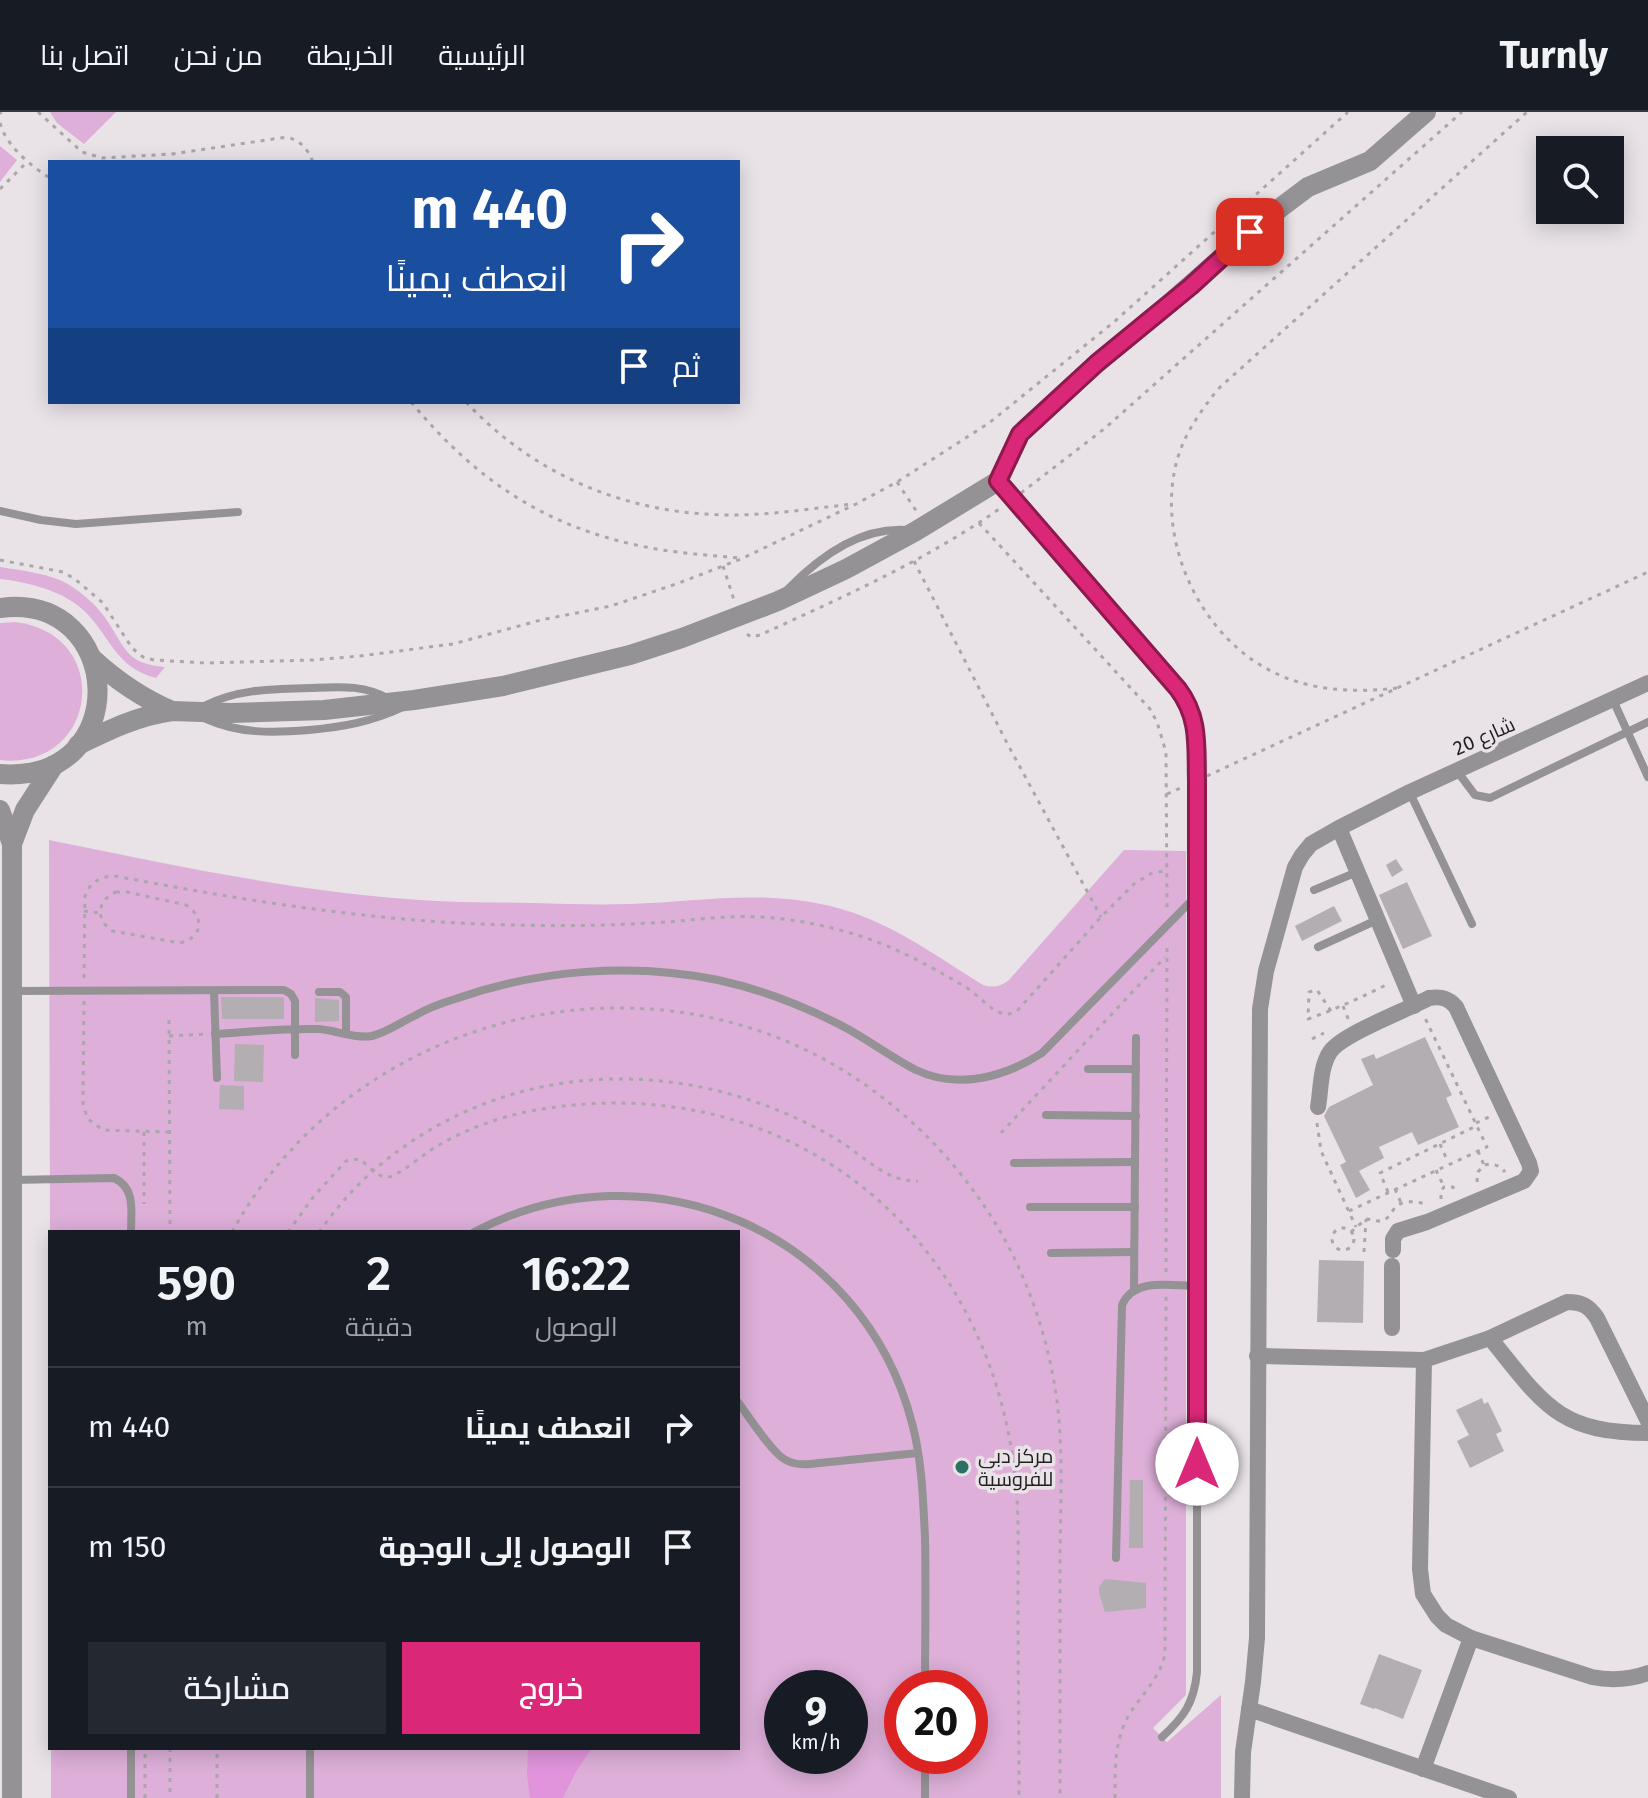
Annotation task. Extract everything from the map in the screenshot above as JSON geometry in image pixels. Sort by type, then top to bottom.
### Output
[{"type":"street","points":[[12,844],[25,810],[54,765],[78,745],[130,720],[172,711],[278,713],[324,710],[404,702],[503,686],[630,655],[739,617],[846,569],[998,481],[1020,434],[1097,363],[1280,208],[1308,187],[1370,161],[1426,112]]},
{"type":"street","points":[[0,608],[31,608],[57,618],[78,636],[93,659],[129,689],[172,711]]},
{"type":"street","points":[[78,745],[91,725],[98,699],[93,659]]},
{"type":"street","name":"شارع 20","points":[[1242,1798],[1243,1752],[1257,1638],[1259,1029],[1262,989],[1295,867],[1311,844],[1339,828],[1410,792],[1648,683]]},
{"type":"street","points":[[0,774],[27,773],[54,765]]},
{"type":"street","points":[[0,810],[12,844],[11,1180],[6,1327],[12,1798]]},
{"type":"street","points":[[1339,828],[1416,1005]]},
{"type":"street","points":[[1318,1107],[1326,1061],[1337,1044],[1429,998],[1442,997],[1456,1007],[1530,1167],[1527,1178],[1512,1186],[1398,1231],[1393,1239],[1392,1328]]},
{"type":"street","points":[[1257,1356],[1424,1360],[1490,1338],[1567,1302],[1579,1302],[1590,1308],[1597,1318],[1648,1421]]},
{"type":"street","points":[[1490,1338],[1534,1392],[1561,1415],[1601,1430],[1648,1433]]},
{"type":"street","points":[[1424,1360],[1420,1582],[1423,1594],[1437,1616],[1446,1625],[1471,1638],[1592,1677],[1614,1680],[1648,1673]]},
{"type":"street","points":[[1423,1769],[1471,1638]]},
{"type":"street","points":[[1249,1709],[1509,1798]]},
{"type":"lane","points":[[998,481],[1186,700],[1195,725],[1197,1672],[1189,1706],[1162,1737]]},
{"type":"lane","points":[[0,511],[76,524],[238,512]]},
{"type":"lane","points":[[1613,699],[1648,777]]},
{"type":"lane","points":[[1457,770],[1475,795],[1490,798],[1648,722]]},
{"type":"lane","points":[[1410,792],[1472,924]]},
{"type":"lane","points":[[1314,890],[1357,872]]},
{"type":"lane","points":[[215,1034],[322,1029],[365,1037],[436,1006],[527,979],[586,972],[665,973],[714,979],[768,994],[848,1029],[917,1070],[951,1080],[975,1080],[1005,1072],[1042,1053],[1197,896]]},
{"type":"lane","points":[[1318,947],[1378,919]]},
{"type":"lane","points":[[11,991],[280,990],[288,992],[295,1001],[295,1055]]},
{"type":"lane","points":[[214,991],[217,1078]]},
{"type":"lane","points":[[319,992],[340,992],[346,997],[346,1033]]},
{"type":"lane","points":[[1134,1289],[1136,1038]]},
{"type":"lane","points":[[1088,1069],[1136,1069]]},
{"type":"lane","points":[[1046,1115],[1136,1116]]},
{"type":"lane","points":[[1014,1163],[1135,1162]]},
{"type":"lane","points":[[11,1180],[114,1178],[124,1184],[130,1194],[131,1230]]},
{"type":"lane","points":[[478,1230],[538,1206],[573,1198],[646,1196],[710,1209],[750,1226],[787,1247],[820,1272],[868,1326],[897,1378],[912,1424],[918,1453],[924,1529],[925,1670]]},
{"type":"lane","points":[[1030,1207],[1135,1207]]},
{"type":"lane","points":[[1051,1253],[1134,1252]]},
{"type":"lane","points":[[1116,1558],[1120,1312],[1124,1299],[1134,1289],[1197,1286]]},
{"type":"lane","points":[[740,1405],[776,1453],[795,1464],[918,1453]]},
{"type":"lane","points":[[131,1750],[131,1798]]},
{"type":"lane","points":[[310,1750],[310,1798]]},
{"type":"lane","points":[[925,1774],[925,1798]]},
{"type":"path","points":[[38,112],[77,148],[95,157],[172,154],[287,137],[300,142],[312,160]]},
{"type":"path","points":[[0,560],[70,575],[103,603],[132,648],[143,657],[154,660],[206,663],[360,656],[453,644],[541,620],[611,606],[741,559],[856,504],[989,423],[1123,314],[1348,112]]},
{"type":"path","points":[[723,566],[745,631],[756,637],[914,561],[979,523],[1104,429],[1462,112]]},
{"type":"path","points":[[1397,688],[1340,690],[1304,683],[1271,672],[1229,639],[1192,589],[1178,552],[1172,518],[1177,461],[1190,428],[1218,389],[1527,112]]},
{"type":"path","points":[[0,123],[7,138],[28,161],[48,176]]},
{"type":"path","points":[[0,189],[28,161]]},
{"type":"path","points":[[413,404],[441,437],[479,471],[542,512],[588,531],[641,546],[741,559]]},
{"type":"path","points":[[468,404],[500,436],[542,466],[583,486],[627,500],[678,511],[732,515],[856,504]]},
{"type":"path","points":[[914,561],[1101,917]]},
{"type":"path","points":[[1167,794],[1648,572]]},
{"type":"path","points":[[169,1132],[103,1130],[92,1123],[83,1105],[85,896],[91,885],[102,878],[115,876],[296,908],[440,922],[580,925],[729,917],[776,918],[823,926],[876,941],[930,966],[1007,1015],[1018,1010],[1139,879],[1166,871]]},
{"type":"path","points":[[122,892],[186,905],[195,912],[199,923],[192,939],[174,943],[112,931],[103,924],[99,913],[106,897],[122,892]]},
{"type":"path","points":[[84,911],[99,913]]},
{"type":"path","points":[[1001,1133],[1166,955]]},
{"type":"path","points":[[1331,1011],[1317,990],[1309,992],[1308,1019],[1331,1011],[1402,977]]},
{"type":"path","points":[[1349,1211],[1487,1147],[1416,1005]]},
{"type":"path","points":[[169,1020],[170,1230]]},
{"type":"path","points":[[169,1036],[215,1034]]},
{"type":"path","points":[[321,1230],[352,1191],[425,1132],[483,1103],[542,1086],[573,1082],[631,1079],[710,1089],[784,1113],[830,1135],[886,1174],[906,1181],[918,1181]]},
{"type":"path","points":[[289,1230],[314,1196],[346,1161],[359,1159],[383,1177],[392,1177],[454,1137],[486,1124],[519,1113],[601,1103],[664,1105],[718,1115],[770,1132],[797,1145],[870,1192],[894,1214],[935,1262],[966,1311],[988,1359],[1008,1431],[1016,1479],[1018,1517],[1019,1798]]},
{"type":"path","points":[[1318,1107],[1317,1131],[1321,1151],[1356,1227]]},
{"type":"path","points":[[1388,1192],[1380,1173],[1477,1126]]},
{"type":"path","points":[[144,1132],[144,1208]]},
{"type":"path","points":[[1440,1144],[1449,1164]]},
{"type":"path","points":[[1478,1151],[1484,1165]]},
{"type":"path","points":[[1476,1187],[1478,1172],[1484,1165],[1494,1164],[1505,1171],[1512,1186]]},
{"type":"path","points":[[1436,1170],[1444,1187]]},
{"type":"path","points":[[1395,1189],[1401,1203]]},
{"type":"path","points":[[1436,1202],[1441,1199]]},
{"type":"path","points":[[1351,1232],[1366,1219],[1383,1221],[1401,1203],[1411,1200],[1431,1204]]},
{"type":"path","points":[[1364,1252],[1366,1219]]},
{"type":"path","points":[[1338,1229],[1351,1232],[1353,1241],[1348,1248],[1338,1249],[1334,1246],[1332,1237],[1338,1229]]},
{"type":"path","points":[[145,1750],[145,1798]]},
{"type":"path","points":[[170,1750],[170,1798]]},
{"type":"path","points":[[217,1750],[217,1798]]},
{"type":"shaded area","points":[[50,112],[116,112],[84,144],[57,123]]},
{"type":"shaded area","points":[[0,146],[17,160],[0,182]]},
{"type":"shaded area","points":[[0,567],[46,575],[71,586],[100,611],[126,651],[141,662],[165,667],[156,678],[130,666],[81,608],[43,588],[0,579]]},
{"type":"shaded area","points":[[15,622],[47,632],[69,650],[80,674],[82,700],[74,724],[58,745],[33,758],[0,760],[0,623]]},
{"type":"shaded area","name":"مركز دبي للفروسية","points":[[49,840],[242,878],[387,897],[448,902],[593,904],[768,898],[823,904],[886,926],[983,985],[993,987],[1009,980],[1124,850],[1186,851],[1186,1695],[1153,1728],[1167,1742],[1221,1695],[1221,1798],[51,1798],[51,1750],[740,1750],[740,1230],[50,1230]]},
{"type":"shaded area","points":[[528,1750],[591,1750],[563,1798],[530,1798]]},
{"type":"building","points":[[1396,859],[1403,870],[1392,877],[1386,865]]},
{"type":"building","points":[[1407,882],[1432,936],[1403,949],[1379,895]]},
{"type":"building","points":[[1334,906],[1342,921],[1302,941],[1295,926]]},
{"type":"building","points":[[221,997],[282,997],[284,1019],[222,1019]]},
{"type":"building","points":[[315,998],[339,1000],[339,1021],[315,1022]]},
{"type":"building","points":[[1425,1037],[1452,1095],[1446,1098],[1459,1127],[1418,1145],[1412,1132],[1379,1147],[1384,1158],[1359,1171],[1370,1190],[1356,1198],[1340,1165],[1346,1162],[1324,1116],[1329,1107],[1373,1085],[1361,1059],[1374,1054],[1376,1059]]},
{"type":"building","points":[[235,1044],[264,1045],[263,1082],[234,1081]]},
{"type":"building","points":[[220,1085],[244,1086],[244,1110],[219,1109]]},
{"type":"building","points":[[1319,1260],[1364,1261],[1363,1323],[1317,1322]]},
{"type":"building","points":[[1482,1398],[1484,1404],[1488,1402],[1502,1431],[1496,1434],[1504,1451],[1470,1468],[1457,1441],[1469,1435],[1456,1410]]},
{"type":"building","points":[[1130,1480],[1143,1480],[1143,1548],[1129,1548]]},
{"type":"building","points":[[1105,1579],[1146,1583],[1146,1608],[1105,1612],[1099,1587]]},
{"type":"building","points":[[1379,1654],[1422,1670],[1403,1719],[1360,1704]]},
{"type":"place","name":"مركز دبي للفروسية","points":[[962,1467]]},
{"type":"route","points":[[1197,1464],[1195,725],[1192,712],[1178,689],[998,481],[1020,434],[1097,363],[1191,286],[1250,232]]}]
